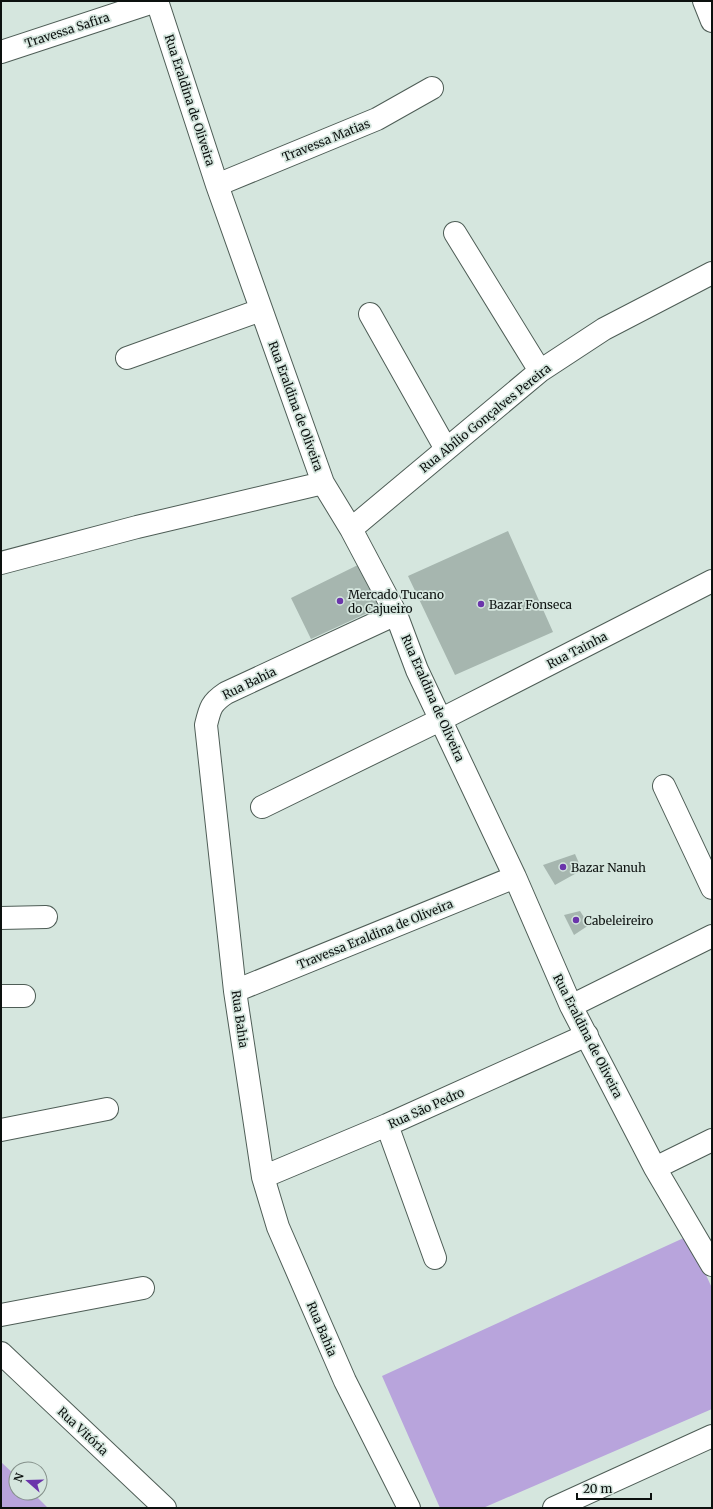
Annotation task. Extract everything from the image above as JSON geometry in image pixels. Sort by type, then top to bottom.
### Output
[{"type":"street","name":"Travessa Safira","points":[[1,52],[157,1]]},
{"type":"street","name":"Rua Eraldina de Oliveira","points":[[157,1],[217,185],[323,483],[351,529],[396,614],[418,670],[516,877],[571,1006],[655,1168],[712,1265]]},
{"type":"street","points":[[704,1],[712,22]]},
{"type":"street","name":"Travessa Matias","points":[[217,185],[377,118],[432,88]]},
{"type":"street","points":[[455,233],[540,371]]},
{"type":"street","name":"Rua Abílio Gonçalves Pereira","points":[[351,529],[540,371],[604,329],[712,273]]},
{"type":"street","points":[[127,358],[261,310]]},
{"type":"street","points":[[370,314],[446,449]]},
{"type":"street","points":[[1,563],[137,527],[323,483]]},
{"type":"street","name":"Rua Tainha","points":[[262,807],[442,719],[712,581]]},
{"type":"street","name":"Rua Bahia","points":[[396,614],[226,693],[215,701],[209,711],[206,725],[235,990],[264,1177],[278,1227],[342,1374],[409,1508]]},
{"type":"street","points":[[664,786],[712,888]]},
{"type":"street","name":"Travessa Eraldina de Oliveira","points":[[235,990],[516,877]]},
{"type":"street","points":[[1,918],[46,917]]},
{"type":"street","points":[[571,1006],[712,936]]},
{"type":"street","points":[[1,996],[24,996]]},
{"type":"street","name":"Rua São Pedro","points":[[264,1177],[387,1125],[587,1035]]},
{"type":"street","points":[[1,1130],[107,1109]]},
{"type":"street","points":[[387,1125],[435,1258]]},
{"type":"street","points":[[655,1168],[712,1140]]},
{"type":"street","points":[[1,1316],[144,1288]]},
{"type":"street","name":"Rua Vitória","points":[[1,1353],[165,1508]]},
{"type":"street","points":[[554,1508],[712,1436]]},
{"type":"shaded area","points":[[688,1236],[712,1288],[712,1409],[483,1508],[440,1508],[382,1376]]},
{"type":"shaded area","points":[[1,1462],[8,1469],[8,1501],[41,1501],[48,1508],[1,1508]]},
{"type":"building","name":"Bazar Fonseca","points":[[508,531],[553,632],[455,675],[408,576]]},
{"type":"building","name":"Mercado Tucano do Cajueiro","points":[[366,561],[389,603],[311,639],[291,598]]},
{"type":"building","name":"Bazar Nanuh","points":[[575,854],[582,870],[555,885],[543,865]]},
{"type":"building","name":"Cabeleireiro","points":[[580,911],[589,925],[574,935],[564,915]]},
{"type":"place","name":"Mercado Tucano do Cajueiro","points":[[340,601]]},
{"type":"place","name":"Bazar Fonseca","points":[[481,604]]},
{"type":"place","name":"Bazar Nanuh","points":[[563,867]]},
{"type":"place","name":"Cabeleireiro","points":[[576,920]]}]
